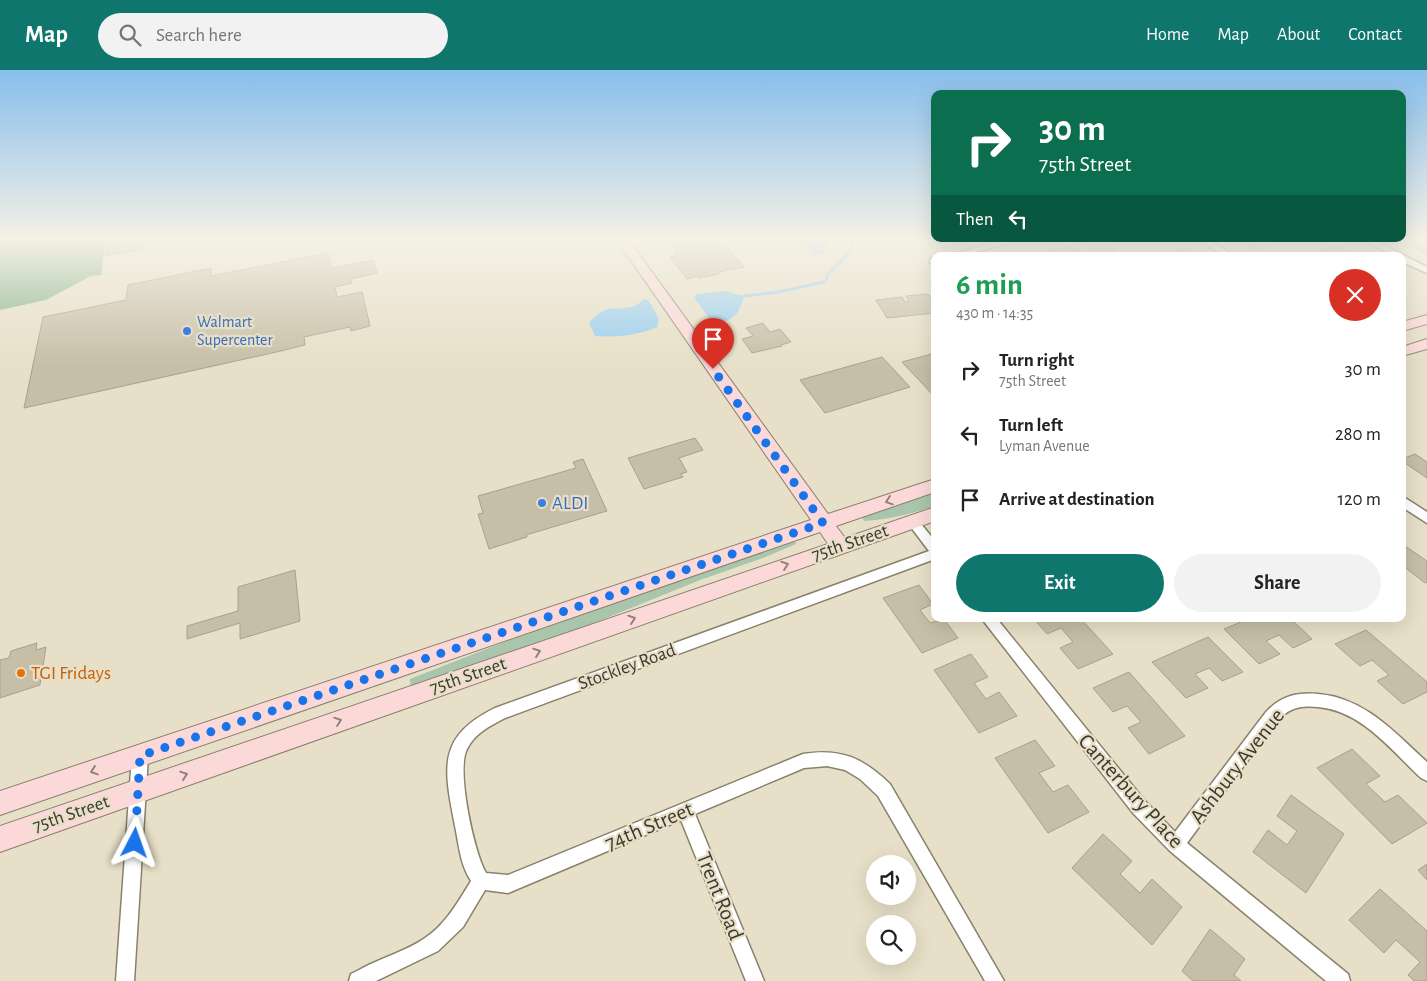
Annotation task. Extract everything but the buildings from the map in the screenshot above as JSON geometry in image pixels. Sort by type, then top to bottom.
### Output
[{"type":"main road","points":[[653,282],[840,546]]},
{"type":"main road","points":[[1406,326],[1427,319]]},
{"type":"main road","points":[[1406,351],[1427,344]]},
{"type":"main road","name":"75th Street","points":[[0,803],[931,486]]},
{"type":"main road","name":"75th Street","points":[[0,839],[931,515]]},
{"type":"street","points":[[1406,503],[1427,518]]},
{"type":"street","points":[[913,522],[931,545]]},
{"type":"street","name":"Stockley Road","points":[[481,881],[471,865],[454,776],[455,760],[459,747],[469,732],[482,722],[509,710],[931,555]]},
{"type":"street","name":"Canterbury Place","points":[[991,622],[1122,786],[1176,845],[1341,981]]},
{"type":"street","name":"Ashbury Avenue","points":[[1176,845],[1275,712],[1286,703],[1304,699],[1336,702],[1366,718],[1427,774]]},
{"type":"street","points":[[124,981],[140,756]]},
{"type":"street","name":"74th Street","points":[[481,881],[508,884],[803,761],[816,758],[849,762],[872,778],[884,790],[995,981]]},
{"type":"street","name":"Trent Road","points":[[685,810],[755,981]]},
{"type":"street","points":[[358,981],[368,974],[423,950],[445,934],[462,914],[481,881]]},
{"type":"green space","points":[[0,282],[81,282],[46,300],[0,310]]},
{"type":"green space","points":[[931,494],[931,507],[883,519],[864,521],[862,517]]},
{"type":"green space","points":[[794,540],[796,544],[763,558],[700,580],[572,632],[411,687],[410,679],[535,630]]},
{"type":"water","points":[[724,291],[744,296],[740,308],[734,317],[724,321],[711,321],[694,297],[697,294]]},
{"type":"water","points":[[645,299],[649,301],[659,319],[657,327],[627,335],[595,336],[589,323],[600,313],[609,309],[634,306]]},
{"type":"waterway","points":[[744,296],[778,292],[824,282]]},
{"type":"place","name":"Walmart Supercenter","points":[[187,331]]},
{"type":"place","name":"ALDI","points":[[542,503]]},
{"type":"place","name":"TGI Fridays","points":[[21,673]]},
{"type":"route","points":[[135,843],[140,756],[823,523],[713,369]]}]
